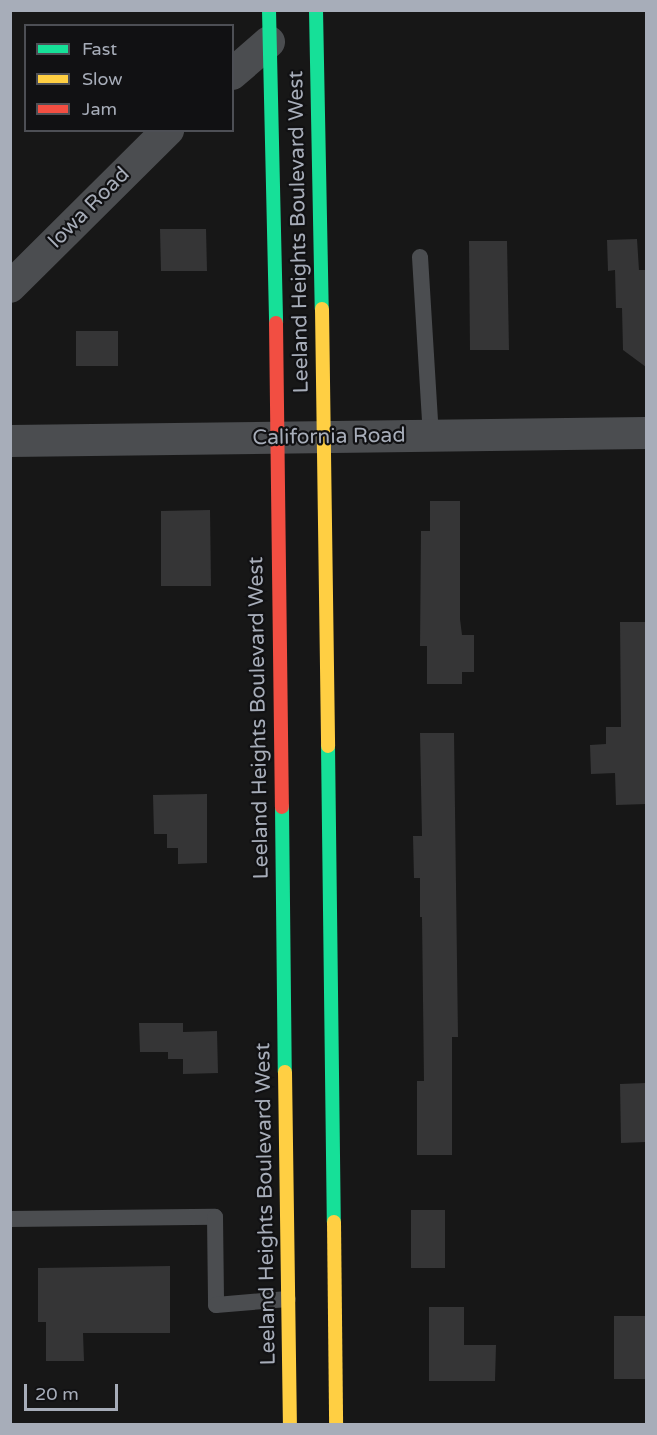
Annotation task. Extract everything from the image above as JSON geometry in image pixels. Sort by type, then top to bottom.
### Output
[{"type":"main road","name":"Leeland Heights Boulevard West","points":[[270,10],[290,1425]]},
{"type":"main road","name":"Leeland Heights Boulevard West","points":[[316,10],[325,438],[336,1425]]},
{"type":"street","points":[[234,72],[270,42]]},
{"type":"street","name":"Iowa Road","points":[[10,287],[166,132]]},
{"type":"street","name":"California Road","points":[[10,441],[646,433]]},
{"type":"lane","points":[[420,257],[431,436]]},
{"type":"lane","points":[[10,1219],[215,1217],[216,1305],[288,1299]]},
{"type":"building","points":[[160,229],[206,229],[207,271],[161,271]]},
{"type":"building","points":[[637,239],[639,270],[646,270],[646,367],[623,350],[622,308],[616,308],[615,270],[608,271],[607,240]]},
{"type":"building","points":[[469,241],[507,241],[509,350],[470,350]]},
{"type":"building","points":[[76,331],[118,331],[118,366],[76,366]]},
{"type":"building","points":[[430,501],[460,501],[460,619],[462,635],[474,635],[474,672],[462,672],[462,684],[427,684],[427,646],[420,646],[421,531],[430,531]]},
{"type":"building","points":[[210,510],[211,586],[161,586],[161,511]]},
{"type":"building","points":[[620,622],[646,622],[646,804],[616,805],[615,773],[591,774],[590,745],[606,744],[606,727],[621,727]]},
{"type":"building","points":[[420,733],[454,733],[458,1037],[452,1037],[452,1155],[417,1155],[417,1081],[424,1081],[422,917],[420,917],[420,878],[414,878],[413,836],[422,836]]},
{"type":"building","points":[[207,794],[207,863],[178,864],[178,848],[167,848],[167,834],[154,834],[153,795]]},
{"type":"building","points":[[139,1023],[183,1023],[183,1032],[217,1031],[218,1073],[183,1074],[183,1059],[168,1059],[168,1052],[140,1052]]},
{"type":"building","points":[[646,1083],[646,1142],[621,1143],[620,1084]]},
{"type":"building","points":[[411,1210],[445,1210],[445,1268],[411,1268]]},
{"type":"building","points":[[170,1266],[170,1333],[83,1333],[84,1361],[46,1361],[46,1322],[38,1322],[38,1268]]},
{"type":"building","points":[[429,1307],[464,1307],[464,1345],[496,1345],[495,1381],[429,1381]]},
{"type":"building","points":[[614,1316],[646,1316],[646,1379],[614,1379]]},
{"type":"traffic: fast","points":[[269,10],[276,323]]},
{"type":"traffic: fast","points":[[316,10],[322,309]]},
{"type":"traffic: fast","points":[[328,746],[334,1222]]},
{"type":"traffic: fast","points":[[282,807],[285,1072]]},
{"type":"traffic: slow","points":[[322,309],[328,746]]},
{"type":"traffic: slow","points":[[285,1072],[290,1424]]},
{"type":"traffic: slow","points":[[334,1222],[336,1424]]},
{"type":"traffic: jam","points":[[276,323],[282,807]]}]
